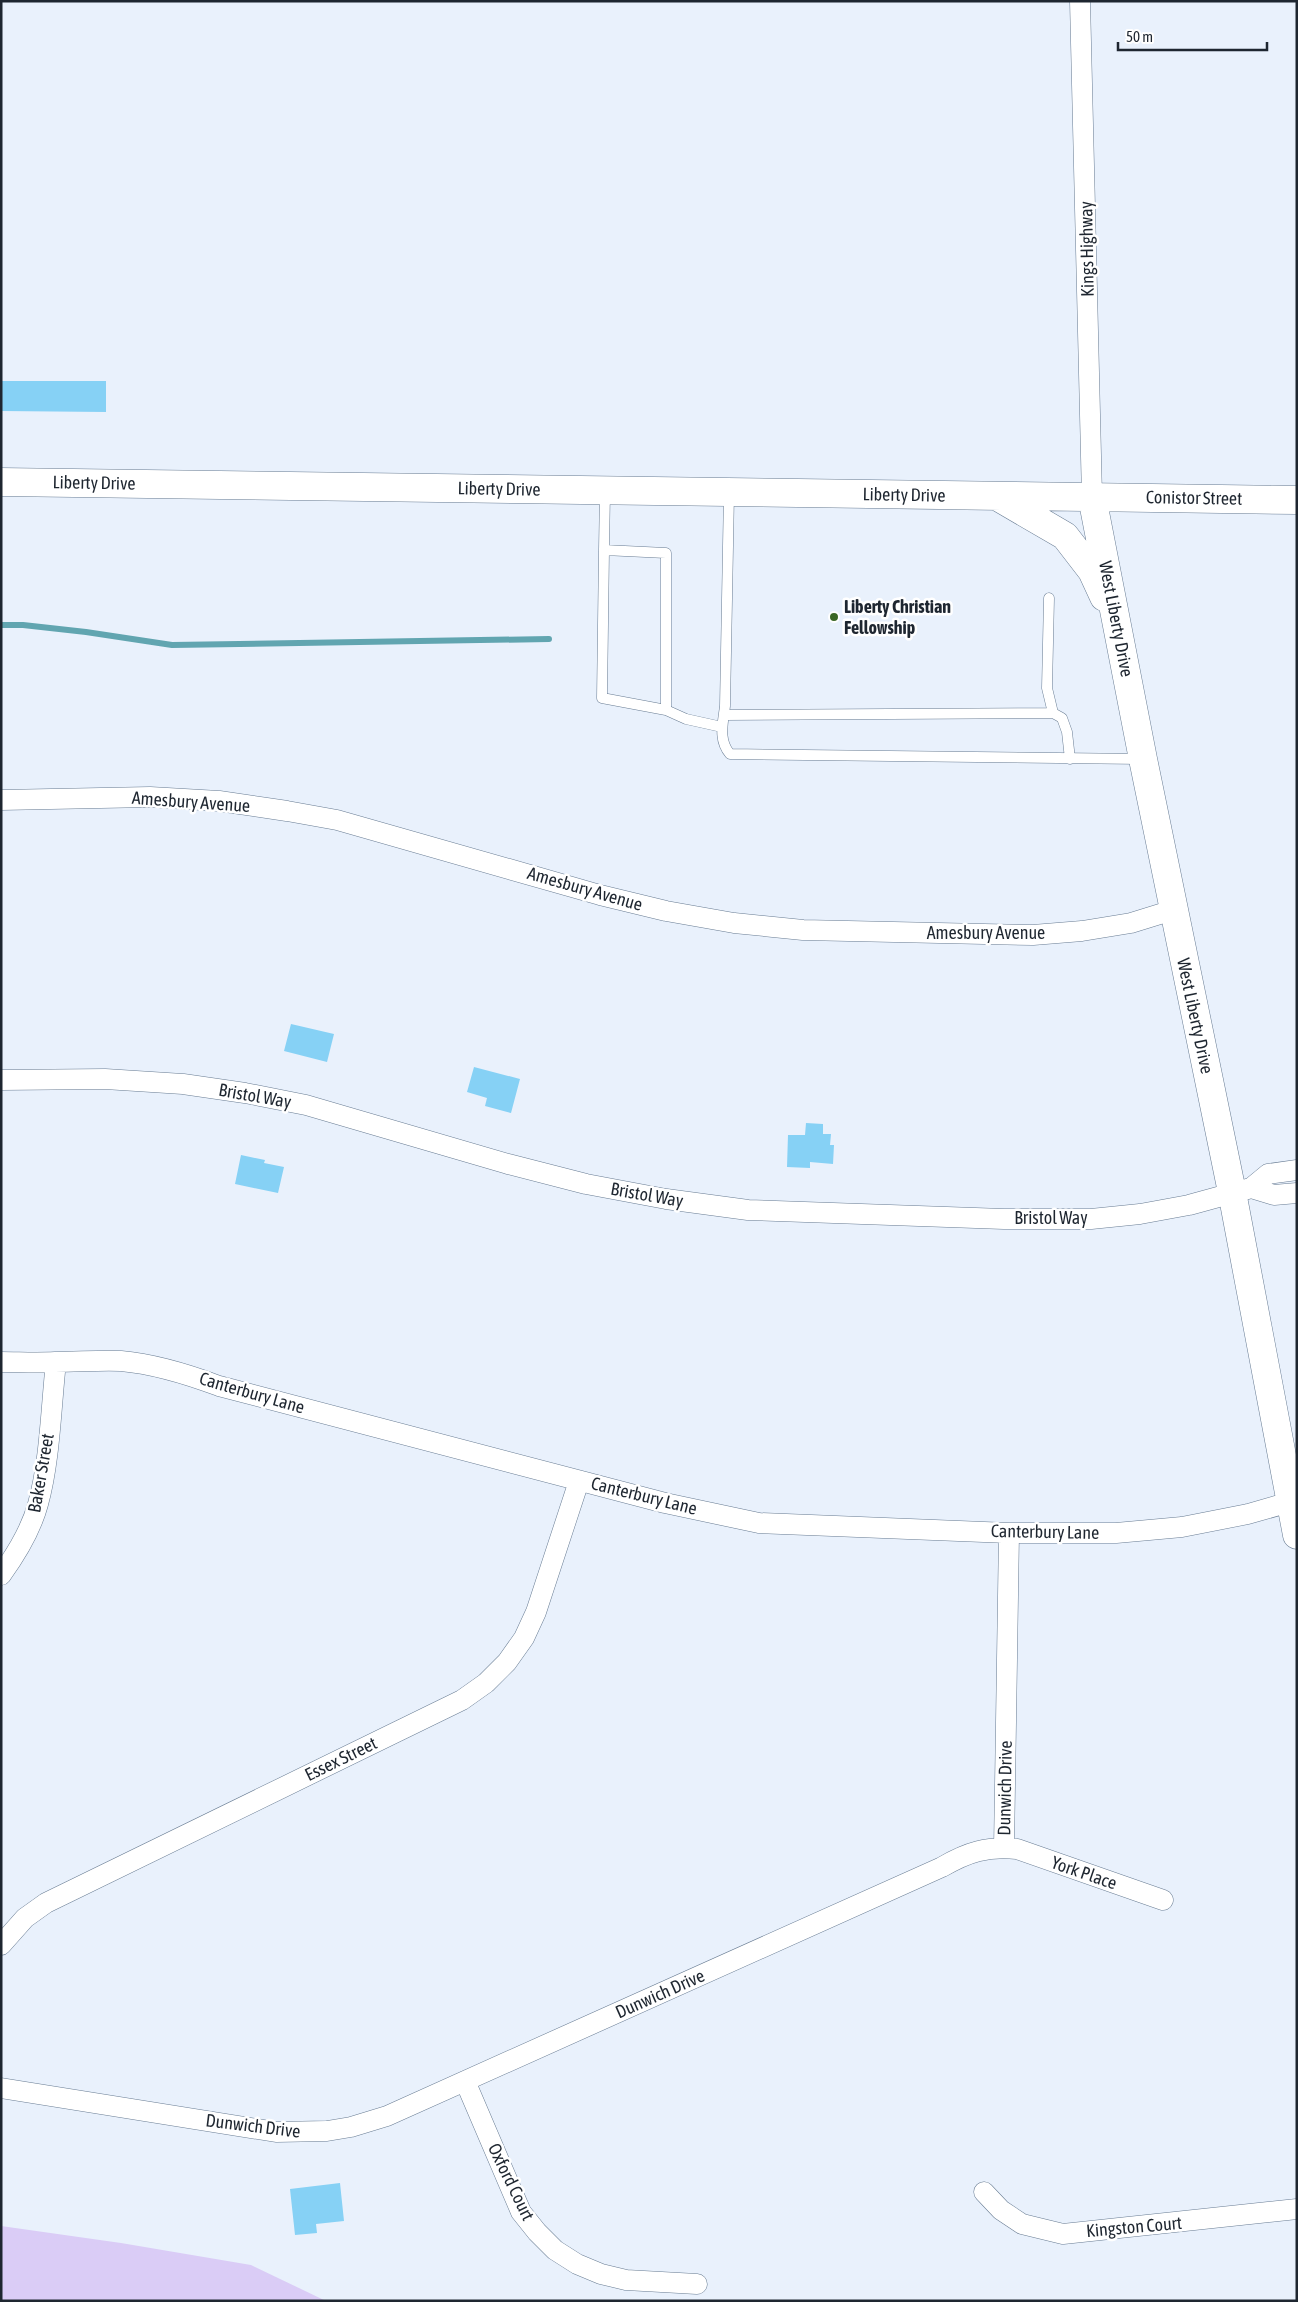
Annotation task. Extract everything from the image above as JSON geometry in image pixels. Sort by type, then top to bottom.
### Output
[{"type":"main road","name":"Liberty Drive","points":[[1,482],[1092,497]]},
{"type":"main road","name":"Liberty Drive","points":[[997,496],[1065,536],[1092,572],[1116,620]]},
{"type":"main road","name":"Conistor Street","points":[[1092,497],[1297,500]]},
{"type":"main road","name":"West Liberty Drive","points":[[1092,497],[1174,910],[1242,1190],[1294,1501],[1297,1535]]},
{"type":"street","name":"Kings Highway","points":[[1080,1],[1092,497]]},
{"type":"street","name":"Amesbury Avenue","points":[[1,800],[150,798],[219,801],[287,810],[337,820],[600,895],[666,911],[734,923],[802,930],[1033,935],[1082,931],[1131,922],[1174,910]]},
{"type":"street","name":"Bristol Way","points":[[1,1080],[105,1079],[183,1084],[245,1092],[306,1105],[508,1164],[586,1184],[666,1199],[748,1210],[1004,1219],[1091,1219],[1140,1214],[1189,1205],[1242,1190],[1268,1174],[1297,1170]]},
{"type":"street","points":[[1242,1190],[1274,1195],[1297,1193]]},
{"type":"street","name":"Canterbury Lane","points":[[1,1362],[97,1360],[155,1366],[219,1386],[579,1481],[665,1503],[759,1523],[1010,1533],[1116,1533],[1182,1527],[1248,1514],[1294,1501]]},
{"type":"street","name":"Baker Street","points":[[1,1575],[21,1545],[38,1504],[43,1477],[56,1362]]},
{"type":"street","name":"Essex Street","points":[[1,1945],[25,1918],[46,1903],[462,1700],[486,1683],[513,1654],[524,1638],[536,1612],[579,1481]]},
{"type":"street","name":"Dunwich Drive","points":[[1,2088],[276,2132],[302,2133],[351,2127],[388,2116],[942,1867],[965,1854],[977,1850],[1004,1848],[1010,1533]]},
{"type":"street","name":"York Place","points":[[1004,1848],[1017,1849],[1163,1900]]},
{"type":"street","name":"Oxford Court","points":[[465,2081],[521,2212],[537,2232],[556,2250],[577,2264],[601,2274],[626,2280],[697,2284]]},
{"type":"street","name":"Kingston Court","points":[[984,2192],[1001,2210],[1022,2224],[1063,2234],[1297,2210]]},
{"type":"lane","points":[[605,491],[602,698],[666,710],[686,719],[722,726]]},
{"type":"lane","points":[[729,492],[724,715],[722,726],[723,746],[730,754],[1143,759]]},
{"type":"lane","points":[[604,550],[666,554],[666,710]]},
{"type":"lane","points":[[1049,598],[1047,688],[1053,713]]},
{"type":"lane","points":[[724,715],[1053,713],[1062,718],[1067,732],[1070,759]]},
{"type":"shaded area","points":[[1,2226],[121,2243],[251,2265],[326,2301],[1,2301]]},
{"type":"building","points":[[1,381],[106,381],[106,412],[1,411]]},
{"type":"building","points":[[291,1024],[334,1034],[327,1062],[284,1051]]},
{"type":"building","points":[[474,1067],[520,1079],[511,1113],[485,1106],[487,1098],[467,1092]]},
{"type":"building","points":[[806,1123],[823,1124],[823,1134],[831,1134],[830,1145],[834,1145],[833,1164],[810,1162],[810,1168],[787,1167],[788,1135],[805,1135]]},
{"type":"building","points":[[241,1155],[265,1160],[264,1163],[284,1167],[278,1193],[235,1184]]},
{"type":"building","points":[[340,2183],[344,2221],[316,2224],[317,2233],[295,2235],[290,2189]]},
{"type":"waterway","points":[[1,625],[23,625],[86,632],[172,645],[549,639]]},
{"type":"place","name":"Liberty Christian Fellowship","points":[[834,617]]}]
